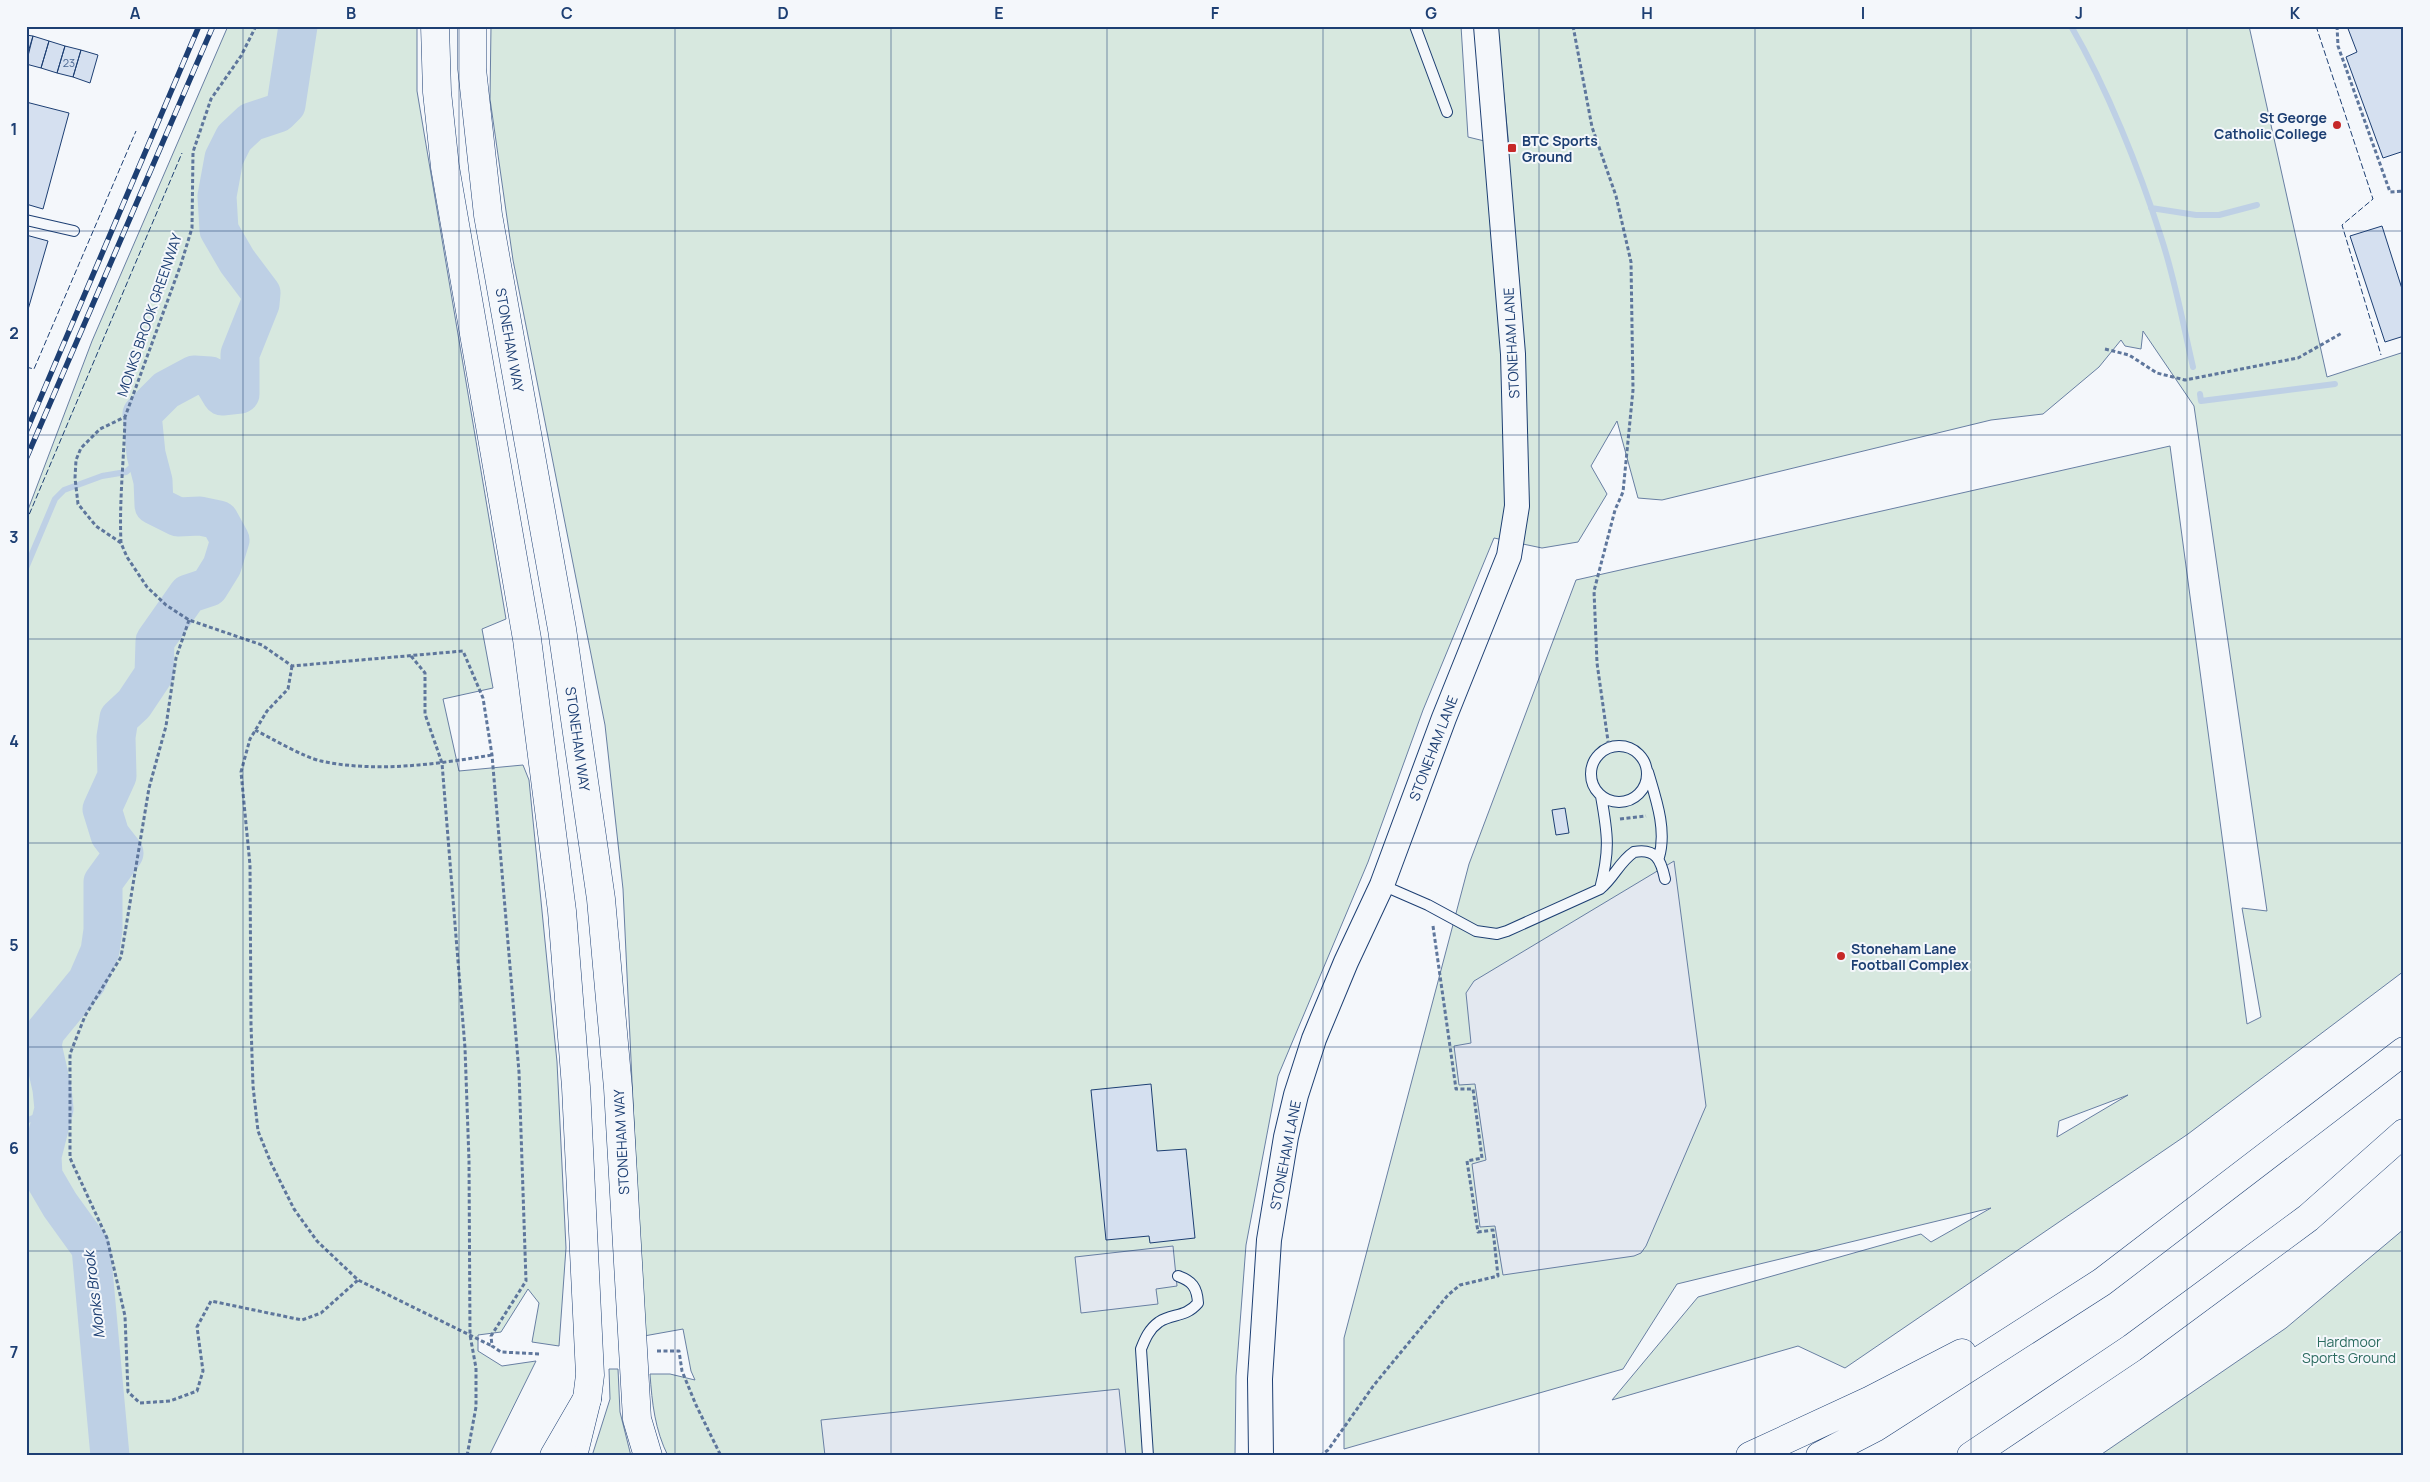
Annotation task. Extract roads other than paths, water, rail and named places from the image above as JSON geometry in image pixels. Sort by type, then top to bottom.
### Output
[{"type":"main road","points":[[435,26],[438,92],[445,166],[527,639],[562,911],[576,1087],[590,1375],[588,1399],[573,1456]]},
{"type":"main road","name":"STONEHAM WAY","points":[[472,26],[472,69],[488,215],[562,629],[601,899],[618,1088],[636,1419],[648,1456]]},
{"type":"main road","points":[[1820,1456],[1876,1427],[2102,1282],[2404,1050]]},
{"type":"main road","points":[[1975,1454],[2132,1348],[2308,1218],[2404,1133]]},
{"type":"main road","points":[[1750,1456],[1871,1400],[2102,1282]]},
{"type":"main road","points":[[554,1456],[588,1399]]},
{"type":"street","name":"STONEHAM LANE","points":[[1261,1456],[1260,1379],[1270,1240],[1286,1138],[1314,1039],[1346,962],[1382,885],[1444,718],[1509,556],[1517,506],[1513,354],[1486,26]]},
{"type":"lane","points":[[1415,26],[1447,112]]},
{"type":"lane","points":[[26,220],[74,231]]},
{"type":"lane","points":[[1600,889],[1606,865],[1608,841],[1601,796],[1591,779],[1591,770],[1595,760],[1609,748],[1619,746],[1637,752],[1643,760],[1659,814],[1663,844],[1659,857],[1665,879]]},
{"type":"lane","points":[[1601,796],[1616,802],[1633,798],[1644,786],[1646,769]]},
{"type":"lane","points":[[1382,885],[1428,905],[1476,931],[1497,934],[1600,889],[1609,882],[1621,863],[1634,852],[1652,852],[1659,857]]},
{"type":"lane","points":[[1148,1456],[1141,1349],[1148,1333],[1159,1322],[1190,1311],[1198,1302],[1198,1291],[1190,1281],[1178,1276]]},
{"type":"waterway","name":"Monks Brook","points":[[110,1456],[91,1248],[60,1205],[43,1176],[42,1156],[54,1109],[52,1089],[42,1045],[45,1032],[87,981],[100,951],[103,930],[103,882],[124,853],[110,835],[102,809],[117,776],[116,737],[119,718],[134,704],[154,674],[155,641],[188,594],[209,587],[222,566],[230,540],[219,520],[200,516],[178,517],[154,505],[153,481],[146,454],[142,414],[166,390],[194,375],[210,376],[222,396],[240,394],[240,354],[260,304],[261,293],[237,261],[219,230],[217,196],[224,158],[234,138],[251,122],[278,113],[286,105],[298,26]]},
{"type":"waterway","points":[[2071,26],[2097,75],[2143,184],[2170,269],[2193,367]]},
{"type":"waterway","points":[[2151,208],[2196,215],[2219,215],[2257,205]]},
{"type":"waterway","points":[[2200,394],[2201,401],[2335,384]]},
{"type":"waterway","points":[[26,568],[55,499],[64,490],[102,476],[126,472],[146,454]]},
{"type":"waterway","points":[[26,1121],[54,1109]]},
{"type":"railway","points":[[26,432],[199,26]]},
{"type":"railway","points":[[26,459],[213,26]]},
{"type":"place","name":"St George Catholic College","points":[[2337,125]]},
{"type":"place","name":"BTC Sports Ground","points":[[1512,148]]},
{"type":"place","name":"Stoneham Lane Football Complex","points":[[1841,956]]},
{"type":"park label","name":"Hardmoor Sports Ground","points":[[2349,1349]]}]
